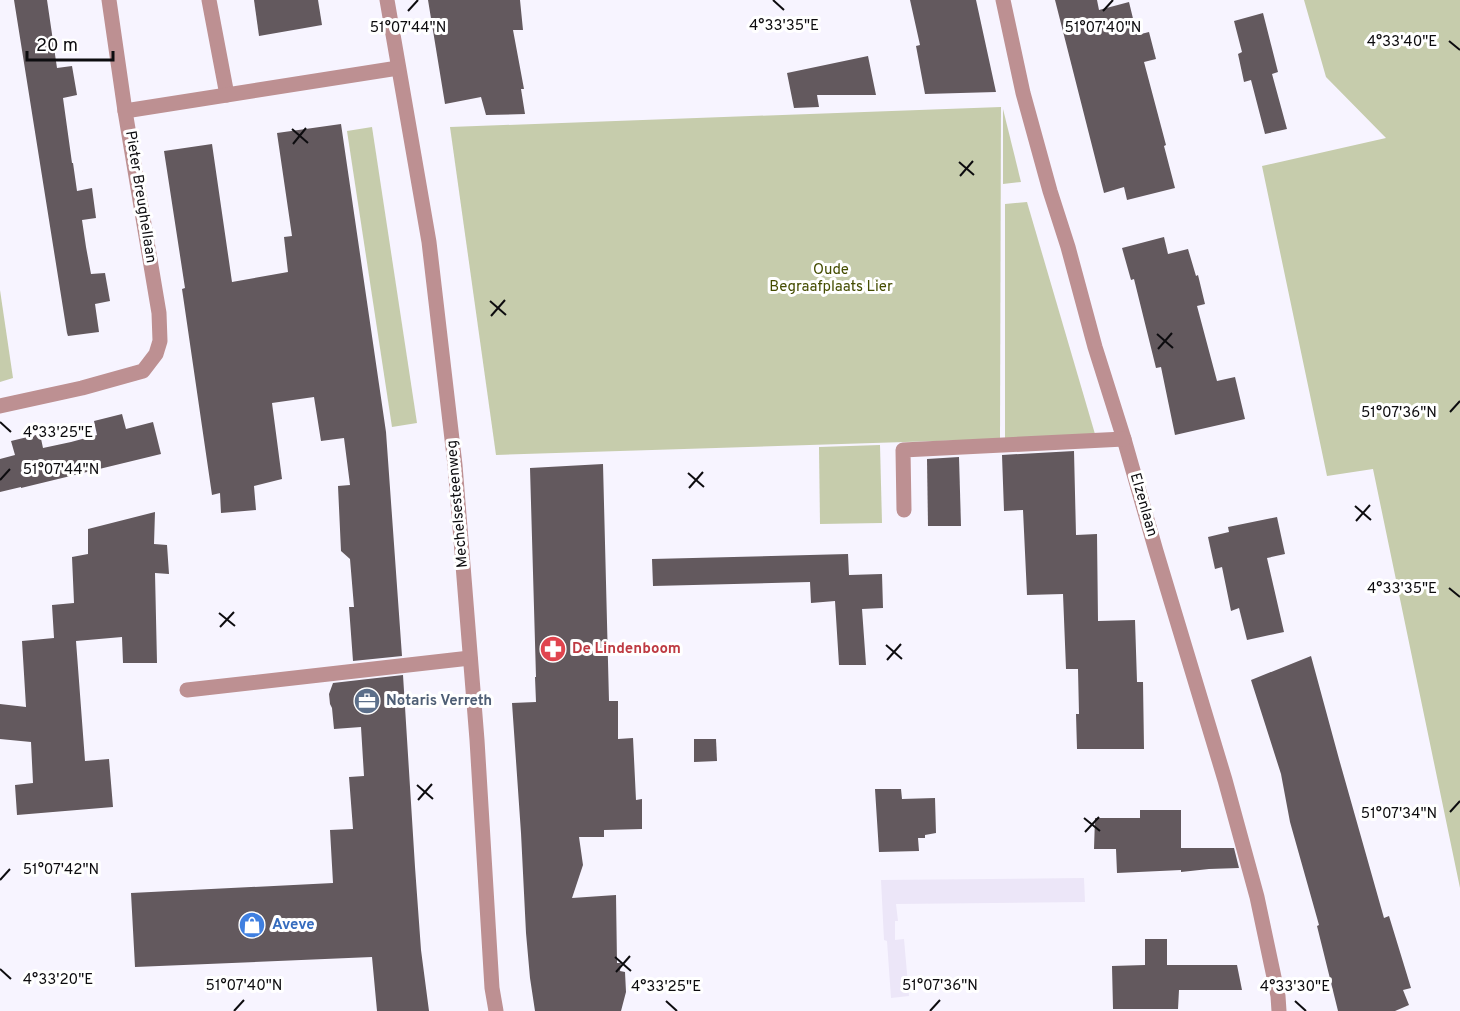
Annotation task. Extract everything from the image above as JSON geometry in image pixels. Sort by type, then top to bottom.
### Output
[{"type":"street","points":[[109,0],[125,111]]},
{"type":"street","points":[[209,0],[227,95]]},
{"type":"street","name":"Mechelsesteenweg","points":[[387,0],[429,242],[455,465],[477,740],[492,988],[496,1011]]},
{"type":"street","name":"Elzenlaan","points":[[1004,0],[1023,93],[1050,191],[1252,878],[1278,996],[1279,1011]]},
{"type":"street","name":"Pieter Breughellaan","points":[[0,406],[82,388],[143,371],[156,354],[160,341],[159,313],[125,111],[398,68]]},
{"type":"street","points":[[904,510],[903,450],[1124,439]]},
{"type":"street","points":[[187,690],[470,658]]},
{"type":"shaded area","points":[[1084,878],[1085,902],[896,904],[898,921],[895,921],[895,940],[904,939],[909,996],[891,998],[887,941],[884,940],[881,880]]},
{"type":"green space","points":[[1304,0],[1460,0],[1460,888],[1373,469],[1327,476],[1262,166],[1386,138],[1326,77]]},
{"type":"green space","name":"Oude Begraafplaats Lier","points":[[1001,107],[1000,439],[496,455],[450,127]]},
{"type":"green space","points":[[1003,109],[1021,182],[1003,184]]},
{"type":"green space","points":[[372,127],[417,423],[392,427],[347,131]]},
{"type":"green space","points":[[1027,202],[1095,434],[1005,439],[1005,204]]},
{"type":"green space","points":[[0,290],[13,378],[0,382]]},
{"type":"green space","points":[[880,445],[882,523],[820,524],[819,447]]},
{"type":"building","points":[[14,0],[47,0],[57,68],[72,66],[77,95],[63,98],[72,163],[77,191],[92,188],[96,218],[82,220],[86,247],[91,274],[105,273],[110,301],[95,304],[99,332],[68,336],[67,333]]},
{"type":"building","points":[[254,0],[318,0],[322,25],[259,36]]},
{"type":"building","points":[[428,0],[520,0],[523,30],[513,30],[524,89],[521,89],[525,114],[486,115],[481,97],[445,104]]},
{"type":"building","points":[[910,0],[976,0],[996,92],[925,94],[916,46],[920,45]]},
{"type":"building","points":[[1055,0],[1097,0],[1099,10],[1129,2],[1137,35],[1149,32],[1156,59],[1144,62],[1175,188],[1127,200],[1124,187],[1104,193]]},
{"type":"building","points":[[1263,13],[1278,72],[1272,74],[1287,129],[1265,134],[1251,80],[1244,82],[1238,54],[1242,52],[1234,21]]},
{"type":"building","points":[[868,56],[876,95],[817,95],[819,107],[794,108],[787,73]]},
{"type":"building","points":[[341,124],[386,432],[402,656],[353,661],[349,607],[354,607],[350,559],[341,551],[338,486],[350,485],[344,438],[321,441],[314,397],[272,403],[282,479],[254,486],[256,510],[221,513],[220,493],[212,495],[182,289],[185,288],[164,151],[212,144],[232,282],[288,272],[284,237],[292,236],[277,133]]},
{"type":"building","points":[[1164,237],[1168,254],[1188,249],[1196,276],[1198,275],[1205,304],[1197,306],[1217,381],[1235,377],[1245,419],[1175,435],[1161,367],[1156,368],[1134,279],[1131,280],[1122,248]]},
{"type":"building","points":[[122,414],[126,429],[153,422],[161,454],[0,492],[0,459],[15,455],[11,441],[40,434],[43,448],[71,442],[97,435],[94,421]]},
{"type":"building","points":[[1074,451],[1076,535],[1097,534],[1098,621],[1135,620],[1137,682],[1143,682],[1144,749],[1077,749],[1078,669],[1066,669],[1063,594],[1027,595],[1023,510],[1004,511],[1002,455]]},
{"type":"building","points":[[959,457],[961,526],[928,526],[927,459]]},
{"type":"building","points":[[603,464],[609,701],[618,701],[618,739],[633,738],[636,800],[642,799],[642,829],[604,830],[604,837],[579,837],[583,865],[572,898],[616,895],[617,963],[621,963],[620,971],[625,972],[626,992],[621,1011],[535,1011],[526,933],[512,703],[536,702],[530,468]]},
{"type":"building","points":[[155,512],[154,544],[167,545],[169,574],[155,573],[157,663],[123,663],[122,637],[76,641],[85,761],[109,759],[113,807],[17,815],[15,785],[33,783],[31,742],[0,739],[0,704],[26,707],[22,641],[54,638],[52,605],[74,603],[72,557],[88,554],[88,529]]},
{"type":"building","points":[[1277,517],[1285,554],[1267,558],[1284,632],[1247,640],[1239,608],[1231,611],[1222,567],[1215,569],[1208,537],[1229,532],[1228,527]]},
{"type":"building","points":[[848,554],[849,575],[882,574],[883,608],[862,609],[866,665],[839,665],[835,601],[811,603],[810,582],[653,586],[652,559]]},
{"type":"building","points":[[1311,656],[1384,918],[1389,916],[1411,988],[1403,990],[1409,1005],[1395,1011],[1338,1011],[1317,926],[1319,925],[1290,822],[1281,774],[1251,680]]},
{"type":"building","points":[[403,675],[421,950],[429,1011],[377,1011],[372,957],[135,967],[131,893],[333,883],[330,830],[353,829],[349,777],[364,776],[361,727],[334,729],[329,694],[333,683]]},
{"type":"building","points":[[694,739],[716,739],[717,761],[694,762]]},
{"type":"building","points":[[875,789],[901,789],[902,799],[935,798],[936,833],[925,835],[925,838],[918,838],[919,851],[879,852]]},
{"type":"building","points":[[1140,810],[1181,810],[1181,848],[1234,848],[1239,868],[1117,873],[1116,849],[1094,849],[1095,818],[1140,818]]},
{"type":"building","points":[[1145,939],[1167,939],[1167,965],[1237,965],[1242,990],[1179,990],[1178,1009],[1113,1009],[1112,966],[1145,965]]},
{"type":"place","name":"De Lindenboom","points":[[553,649]]},
{"type":"place","name":"Notaris Verreth","points":[[367,701]]},
{"type":"place","name":"Aveve","points":[[252,925]]}]
